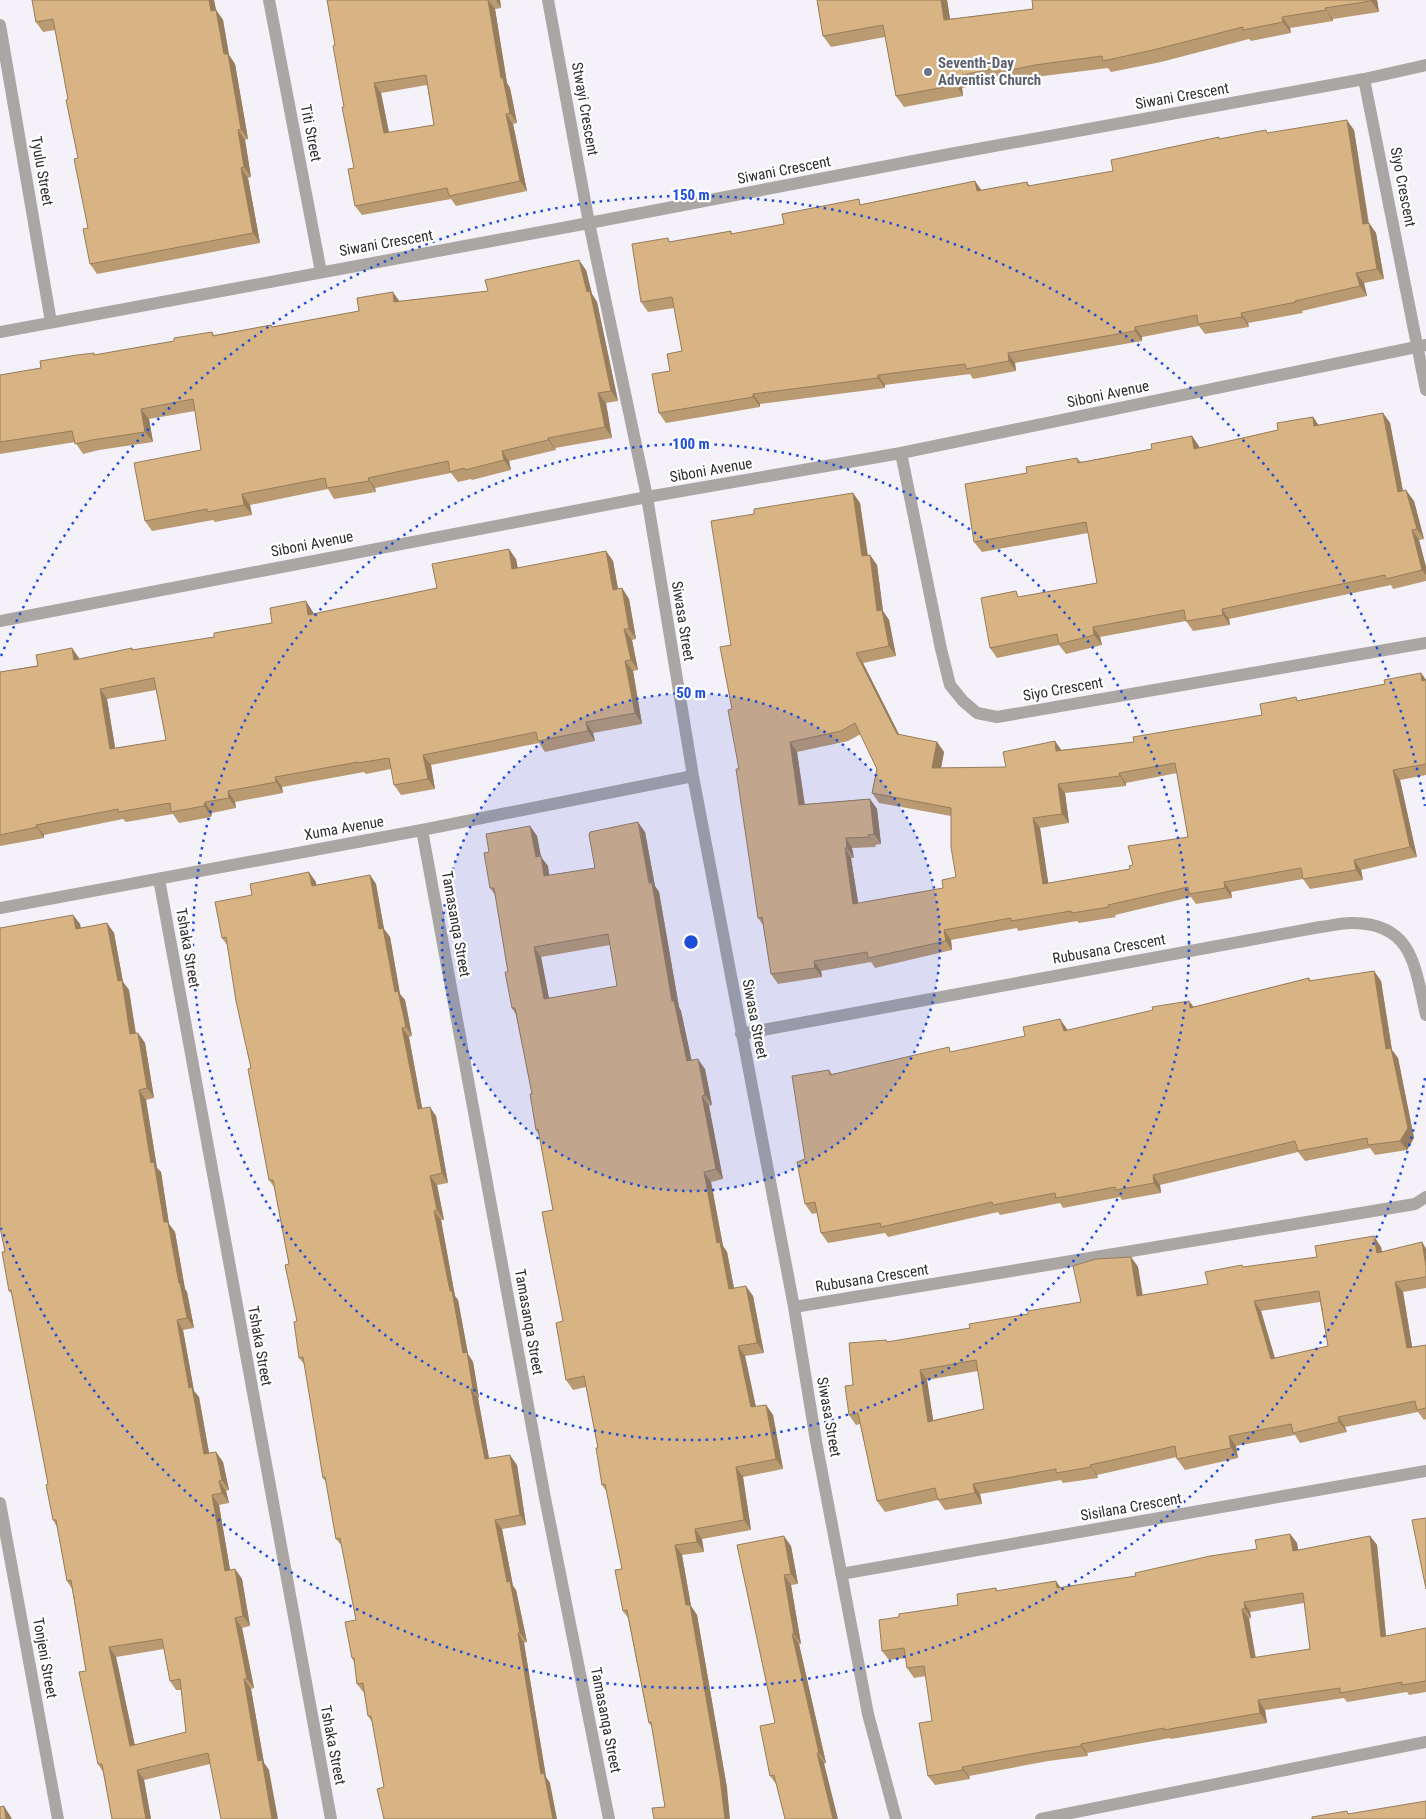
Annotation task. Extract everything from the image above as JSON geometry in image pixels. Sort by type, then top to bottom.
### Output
[{"type":"street","name":"Titi Street","points":[[269,0],[322,272]]},
{"type":"street","name":"Stwayi Crescent","points":[[548,0],[589,223]]},
{"type":"street","name":"Tyulu Street","points":[[0,25],[51,322]]},
{"type":"street","name":"Siwani Crescent","points":[[0,332],[950,154],[1364,80],[1426,65]]},
{"type":"street","name":"Siyo Crescent","points":[[1364,80],[1422,346],[1426,390]]},
{"type":"street","name":"Siwasa Street","points":[[589,223],[647,497],[692,776],[794,1307],[841,1574],[868,1714],[896,1819]]},
{"type":"street","name":"Siboni Avenue","points":[[0,621],[647,497],[901,454],[1422,346]]},
{"type":"street","name":"Siyo Crescent","points":[[901,454],[950,685],[963,701],[977,713],[997,717],[1426,643]]},
{"type":"street","name":"Xuma Avenue","points":[[0,908],[422,830],[692,776]]},
{"type":"street","name":"Tamasanqa Street","points":[[422,830],[545,1498],[609,1819]]},
{"type":"street","name":"Tshaka Street","points":[[159,879],[331,1819]]},
{"type":"street","name":"Rubusana Crescent","points":[[741,1034],[1353,922],[1374,925],[1402,940],[1412,957],[1426,1015]]},
{"type":"street","name":"Rubusana Crescent","points":[[794,1307],[1416,1204],[1426,1197]]},
{"type":"street","name":"Sisilana Crescent","points":[[841,1574],[1426,1471]]},
{"type":"street","name":"Tonjeni Street","points":[[0,1503],[58,1819]]},
{"type":"street","points":[[1041,1819],[1426,1742]]},
{"type":"building","points":[[32,0],[209,0],[211,11],[216,10],[224,54],[228,54],[241,129],[238,130],[244,167],[241,168],[253,233],[90,264],[83,229],[88,228],[74,159],[78,158],[66,100],[68,99],[53,19],[36,22]]},
{"type":"building","points":[[327,0],[488,0],[501,78],[503,78],[510,113],[506,114],[520,181],[449,196],[447,188],[355,206],[348,169],[354,168],[342,107],[344,107],[333,46],[335,45]],"holes":[[[426,75],[434,125],[384,133],[374,83]]]},
{"type":"building","points":[[817,0],[941,0],[944,20],[1033,9],[1032,0],[1371,1],[1282,17],[1283,22],[1243,30],[1243,27],[1103,61],[1102,56],[1011,70],[1010,65],[954,77],[956,85],[896,96],[883,25],[823,36]]},
{"type":"building","points":[[1347,120],[1363,224],[1369,223],[1377,269],[1356,273],[1360,286],[1241,313],[1242,317],[1198,324],[1197,315],[1135,327],[1135,331],[1008,353],[1009,361],[966,369],[965,364],[878,375],[878,378],[753,394],[753,397],[659,413],[652,374],[670,371],[667,354],[682,351],[672,297],[641,302],[632,244],[668,238],[669,242],[731,231],[731,234],[784,224],[782,214],[859,199],[860,205],[975,181],[977,191],[1027,182],[1028,186],[1113,171],[1111,160],[1219,137],[1219,139],[1266,130],[1267,133]]},
{"type":"building","points":[[579,260],[587,292],[590,291],[611,391],[598,393],[605,427],[548,438],[548,440],[502,451],[504,460],[450,472],[448,461],[368,478],[369,481],[327,488],[325,478],[242,494],[244,505],[207,512],[207,509],[145,521],[134,463],[201,450],[193,399],[141,409],[145,432],[75,444],[72,431],[0,442],[0,375],[41,368],[40,361],[94,353],[94,355],[174,341],[174,338],[212,332],[213,336],[359,311],[357,298],[393,292],[394,302],[488,291],[485,280]]},
{"type":"building","points":[[1383,413],[1398,492],[1406,490],[1417,529],[1412,530],[1422,570],[1386,579],[1385,575],[1222,609],[1223,615],[1186,621],[1184,610],[1093,627],[1094,635],[1059,644],[1057,634],[990,648],[981,598],[1016,591],[1018,597],[1097,583],[1086,522],[974,542],[965,484],[1027,473],[1026,467],[1077,458],[1078,463],[1152,449],[1151,444],[1192,436],[1194,449],[1278,430],[1277,423],[1313,417],[1314,426]]},
{"type":"building","points":[[853,493],[862,556],[870,555],[877,611],[882,610],[889,646],[856,653],[897,734],[937,742],[932,768],[1006,767],[1003,752],[1055,741],[1056,751],[1134,742],[1133,737],[1262,715],[1260,704],[1296,697],[1297,701],[1385,684],[1384,680],[1421,673],[1422,681],[1426,680],[1426,764],[1393,770],[1410,847],[1354,860],[1356,870],[1303,879],[1301,868],[1224,882],[1225,888],[1189,894],[1188,887],[1108,905],[1109,907],[1011,921],[1011,918],[944,930],[946,941],[868,958],[867,952],[814,961],[815,968],[771,974],[762,917],[758,918],[736,769],[739,769],[728,710],[732,709],[720,647],[731,645],[711,521],[754,514],[754,509]],"holes":[[[855,723],[877,769],[872,793],[951,808],[951,847],[956,877],[942,880],[943,888],[853,904],[845,848],[847,848],[846,838],[869,837],[868,835],[874,834],[870,799],[799,805],[790,742],[841,731]],[[1175,763],[1188,837],[1128,846],[1133,865],[1129,866],[1130,869],[1043,884],[1033,818],[1062,814],[1058,784],[1120,776],[1119,773]]]},
{"type":"building","points":[[509,549],[512,569],[606,551],[613,590],[622,588],[629,629],[624,629],[631,660],[625,661],[635,713],[586,722],[588,731],[538,741],[536,732],[423,755],[428,779],[394,785],[389,758],[358,762],[275,777],[276,782],[228,791],[229,798],[205,802],[204,806],[171,812],[170,803],[118,812],[118,809],[36,825],[37,827],[0,835],[0,672],[38,666],[36,655],[72,648],[74,660],[132,648],[132,650],[214,637],[214,633],[272,623],[270,608],[306,601],[308,615],[437,588],[432,564]],"holes":[[[154,678],[166,740],[110,749],[100,689]]]},
{"type":"building","points":[[638,822],[649,883],[652,883],[672,1001],[674,1001],[687,1061],[698,1059],[705,1095],[702,1096],[716,1169],[704,1172],[717,1243],[720,1242],[729,1289],[746,1286],[757,1343],[738,1346],[751,1407],[766,1405],[776,1459],[736,1467],[744,1520],[695,1529],[697,1542],[675,1545],[686,1605],[690,1605],[720,1778],[725,1819],[654,1819],[652,1808],[665,1807],[651,1722],[649,1723],[627,1610],[623,1611],[615,1570],[622,1569],[605,1484],[602,1485],[596,1448],[598,1448],[584,1376],[566,1380],[556,1323],[563,1321],[542,1212],[553,1210],[538,1129],[536,1130],[530,1094],[532,1094],[515,1008],[512,1008],[505,972],[508,972],[494,888],[490,888],[484,853],[489,852],[486,834],[530,826],[536,857],[541,856],[544,876],[595,868],[590,832]],"holes":[[[608,934],[617,986],[544,999],[534,947]]]},
{"type":"building","points":[[309,872],[312,886],[370,875],[379,929],[383,928],[395,992],[398,991],[406,1027],[402,1028],[418,1109],[430,1107],[442,1173],[430,1176],[437,1210],[434,1211],[450,1291],[452,1291],[463,1353],[467,1352],[473,1389],[471,1389],[485,1459],[510,1455],[520,1515],[495,1520],[507,1582],[510,1581],[520,1633],[518,1633],[541,1774],[544,1773],[553,1819],[384,1819],[377,1789],[384,1787],[371,1716],[368,1716],[363,1683],[357,1684],[354,1658],[352,1658],[345,1622],[356,1620],[340,1538],[336,1539],[325,1477],[323,1478],[303,1357],[299,1358],[294,1322],[297,1321],[285,1265],[289,1264],[273,1180],[269,1180],[248,1069],[251,1068],[236,1001],[226,937],[222,938],[215,902],[252,895],[250,884]]},
{"type":"building","points":[[73,915],[76,929],[107,923],[118,981],[122,980],[130,1034],[138,1033],[147,1088],[139,1090],[151,1163],[154,1162],[164,1222],[168,1222],[187,1318],[177,1320],[189,1388],[192,1387],[204,1454],[216,1452],[222,1480],[219,1481],[222,1493],[212,1495],[225,1571],[235,1569],[243,1616],[235,1618],[247,1679],[244,1679],[258,1761],[262,1760],[272,1819],[221,1819],[208,1753],[137,1770],[146,1819],[112,1819],[102,1764],[98,1764],[79,1672],[86,1671],[71,1580],[67,1581],[56,1520],[53,1520],[46,1485],[48,1484],[2,1252],[5,1252],[0,1227],[0,928]],"holes":[[[162,1639],[170,1681],[180,1679],[186,1732],[130,1746],[109,1647]]]},
{"type":"building","points":[[1374,971],[1386,1049],[1391,1048],[1408,1128],[1400,1141],[1368,1145],[1367,1138],[1298,1151],[1295,1141],[1153,1175],[1154,1183],[1116,1190],[1115,1187],[1056,1198],[1055,1193],[993,1205],[992,1202],[881,1227],[880,1223],[821,1233],[815,1202],[805,1204],[797,1162],[805,1159],[792,1076],[829,1070],[830,1075],[949,1047],[950,1052],[1025,1036],[1023,1027],[1060,1019],[1064,1031],[1153,1010],[1152,1007],[1189,1001],[1190,1008],[1309,978],[1309,981]]},
{"type":"building","points":[[1374,1236],[1377,1253],[1422,1242],[1426,1277],[1395,1282],[1407,1348],[1426,1345],[1426,1408],[1417,1410],[1415,1401],[1338,1417],[1339,1422],[1293,1433],[1291,1424],[1229,1436],[1231,1448],[1177,1459],[1175,1446],[1090,1465],[1091,1467],[1056,1473],[1056,1469],[973,1484],[975,1493],[938,1500],[935,1488],[877,1501],[858,1413],[849,1415],[845,1386],[853,1385],[849,1343],[886,1340],[887,1342],[970,1328],[969,1324],[1028,1314],[1028,1311],[1081,1302],[1073,1266],[1096,1259],[1131,1257],[1137,1296],[1208,1284],[1205,1272],[1242,1265],[1243,1267],[1317,1257],[1315,1246]],"holes":[[[1319,1291],[1328,1346],[1271,1359],[1254,1301]],[[976,1360],[984,1409],[928,1422],[920,1370]]]},
{"type":"building","points":[[1426,1518],[1426,1589],[1412,1520]]},
{"type":"building","points":[[1290,1534],[1293,1551],[1370,1536],[1381,1637],[1426,1628],[1426,1681],[1402,1685],[1402,1682],[1340,1693],[1340,1688],[1258,1700],[1260,1713],[1164,1730],[1164,1728],[1081,1744],[1081,1746],[962,1767],[963,1770],[928,1776],[919,1723],[932,1721],[924,1666],[907,1668],[904,1648],[882,1651],[879,1620],[899,1617],[899,1614],[958,1605],[957,1594],[996,1588],[996,1591],[1056,1581],[1057,1588],[1136,1576],[1135,1573],[1210,1556],[1257,1549],[1255,1540]],"holes":[[[1303,1593],[1310,1649],[1251,1658],[1242,1609],[1245,1609],[1244,1602]]]},
{"type":"building","points":[[784,1536],[791,1574],[784,1575],[794,1634],[792,1634],[833,1819],[785,1819],[774,1775],[770,1776],[760,1726],[775,1723],[737,1545]]},
{"type":"building","points":[[1426,1801],[1426,1819],[1312,1819],[1312,1817],[1347,1811],[1348,1814]]},
{"type":"building","points":[[4,1806],[6,1819],[0,1819],[0,1807]]},
{"type":"place","name":"Seventh-Day Adventist Church","points":[[928,72]]}]
